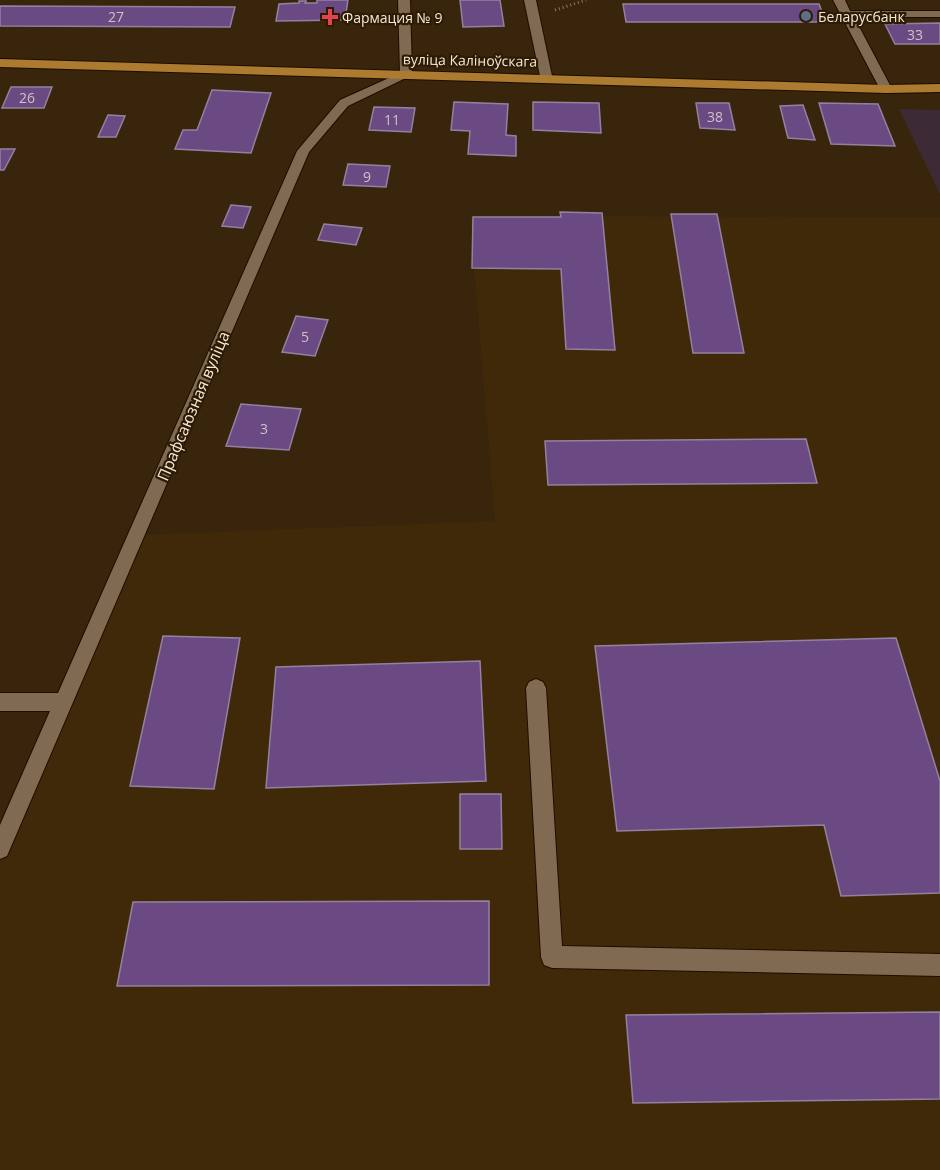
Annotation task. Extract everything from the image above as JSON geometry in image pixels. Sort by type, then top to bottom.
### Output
[{"type":"main road","name":"вуліца Каліноўскага","points":[[0,63],[406,75],[546,76],[886,89],[940,88]]},
{"type":"street","points":[[404,0],[406,75]]},
{"type":"street","points":[[530,0],[546,76]]},
{"type":"street","points":[[839,0],[886,89]]},
{"type":"street","points":[[848,14],[940,14]]},
{"type":"street","name":"Прафсаюзная вуліца","points":[[0,849],[303,151],[344,103],[406,75]]},
{"type":"street","points":[[536,688],[552,957],[940,965]]},
{"type":"street","points":[[0,702],[65,702]]},
{"type":"path","points":[[534,17],[586,0]]},
{"type":"shaded area","points":[[899,109],[940,110],[940,194]]},
{"type":"shaded area","points":[[470,216],[940,217],[940,1170],[0,1170],[0,862],[144,535],[495,521]]},
{"type":"building","points":[[317,0],[348,0],[345,20],[276,21],[279,4],[299,3],[299,1],[317,3]]},
{"type":"building","points":[[460,0],[500,0],[504,26],[463,27]]},
{"type":"building","points":[[623,4],[819,4],[826,22],[626,22]]},
{"type":"building","points":[[0,6],[235,7],[230,27],[0,26]]},
{"type":"building","points":[[940,23],[940,44],[895,44],[885,24]]},
{"type":"building","points":[[11,87],[52,87],[44,108],[2,108]]},
{"type":"building","points":[[212,90],[271,93],[251,153],[175,149],[183,130],[197,130]]},
{"type":"building","points":[[454,102],[508,104],[506,135],[516,136],[516,156],[468,154],[470,131],[451,130]]},
{"type":"building","points":[[533,102],[599,103],[601,133],[533,130]]},
{"type":"building","points":[[696,103],[729,103],[735,130],[700,128]]},
{"type":"building","points":[[819,103],[878,104],[895,146],[831,144]]},
{"type":"building","points":[[803,105],[815,140],[788,138],[780,106]]},
{"type":"building","points":[[374,107],[415,108],[411,132],[369,130]]},
{"type":"building","points":[[108,115],[125,116],[116,137],[98,137]]},
{"type":"building","points":[[0,149],[15,149],[4,170],[0,170]]},
{"type":"building","points":[[348,164],[390,166],[386,187],[343,185]]},
{"type":"building","points":[[231,205],[251,207],[243,228],[222,226]]},
{"type":"building","points":[[560,212],[602,213],[615,350],[566,349],[561,269],[472,268],[473,217],[561,217]]},
{"type":"building","points":[[671,214],[717,214],[744,353],[693,353]]},
{"type":"building","points":[[324,224],[362,228],[356,245],[318,240]]},
{"type":"building","points":[[296,316],[328,320],[315,356],[282,352]]},
{"type":"building","points":[[241,404],[301,409],[289,450],[226,446]]},
{"type":"building","points":[[806,439],[817,483],[548,485],[545,441]]},
{"type":"building","points":[[163,636],[240,638],[214,789],[130,786]]},
{"type":"building","points":[[896,638],[940,781],[940,893],[841,896],[824,825],[617,831],[595,646]]},
{"type":"building","points":[[480,661],[486,781],[266,788],[276,667]]},
{"type":"building","points":[[460,794],[501,794],[502,849],[460,849]]},
{"type":"building","points":[[489,901],[489,985],[117,986],[133,902]]},
{"type":"building","points":[[940,1012],[940,1099],[633,1103],[626,1015]]},
{"type":"place","name":"Беларусбанк","points":[[806,16]]},
{"type":"place","name":"Фармация № 9","points":[[330,17]]}]
